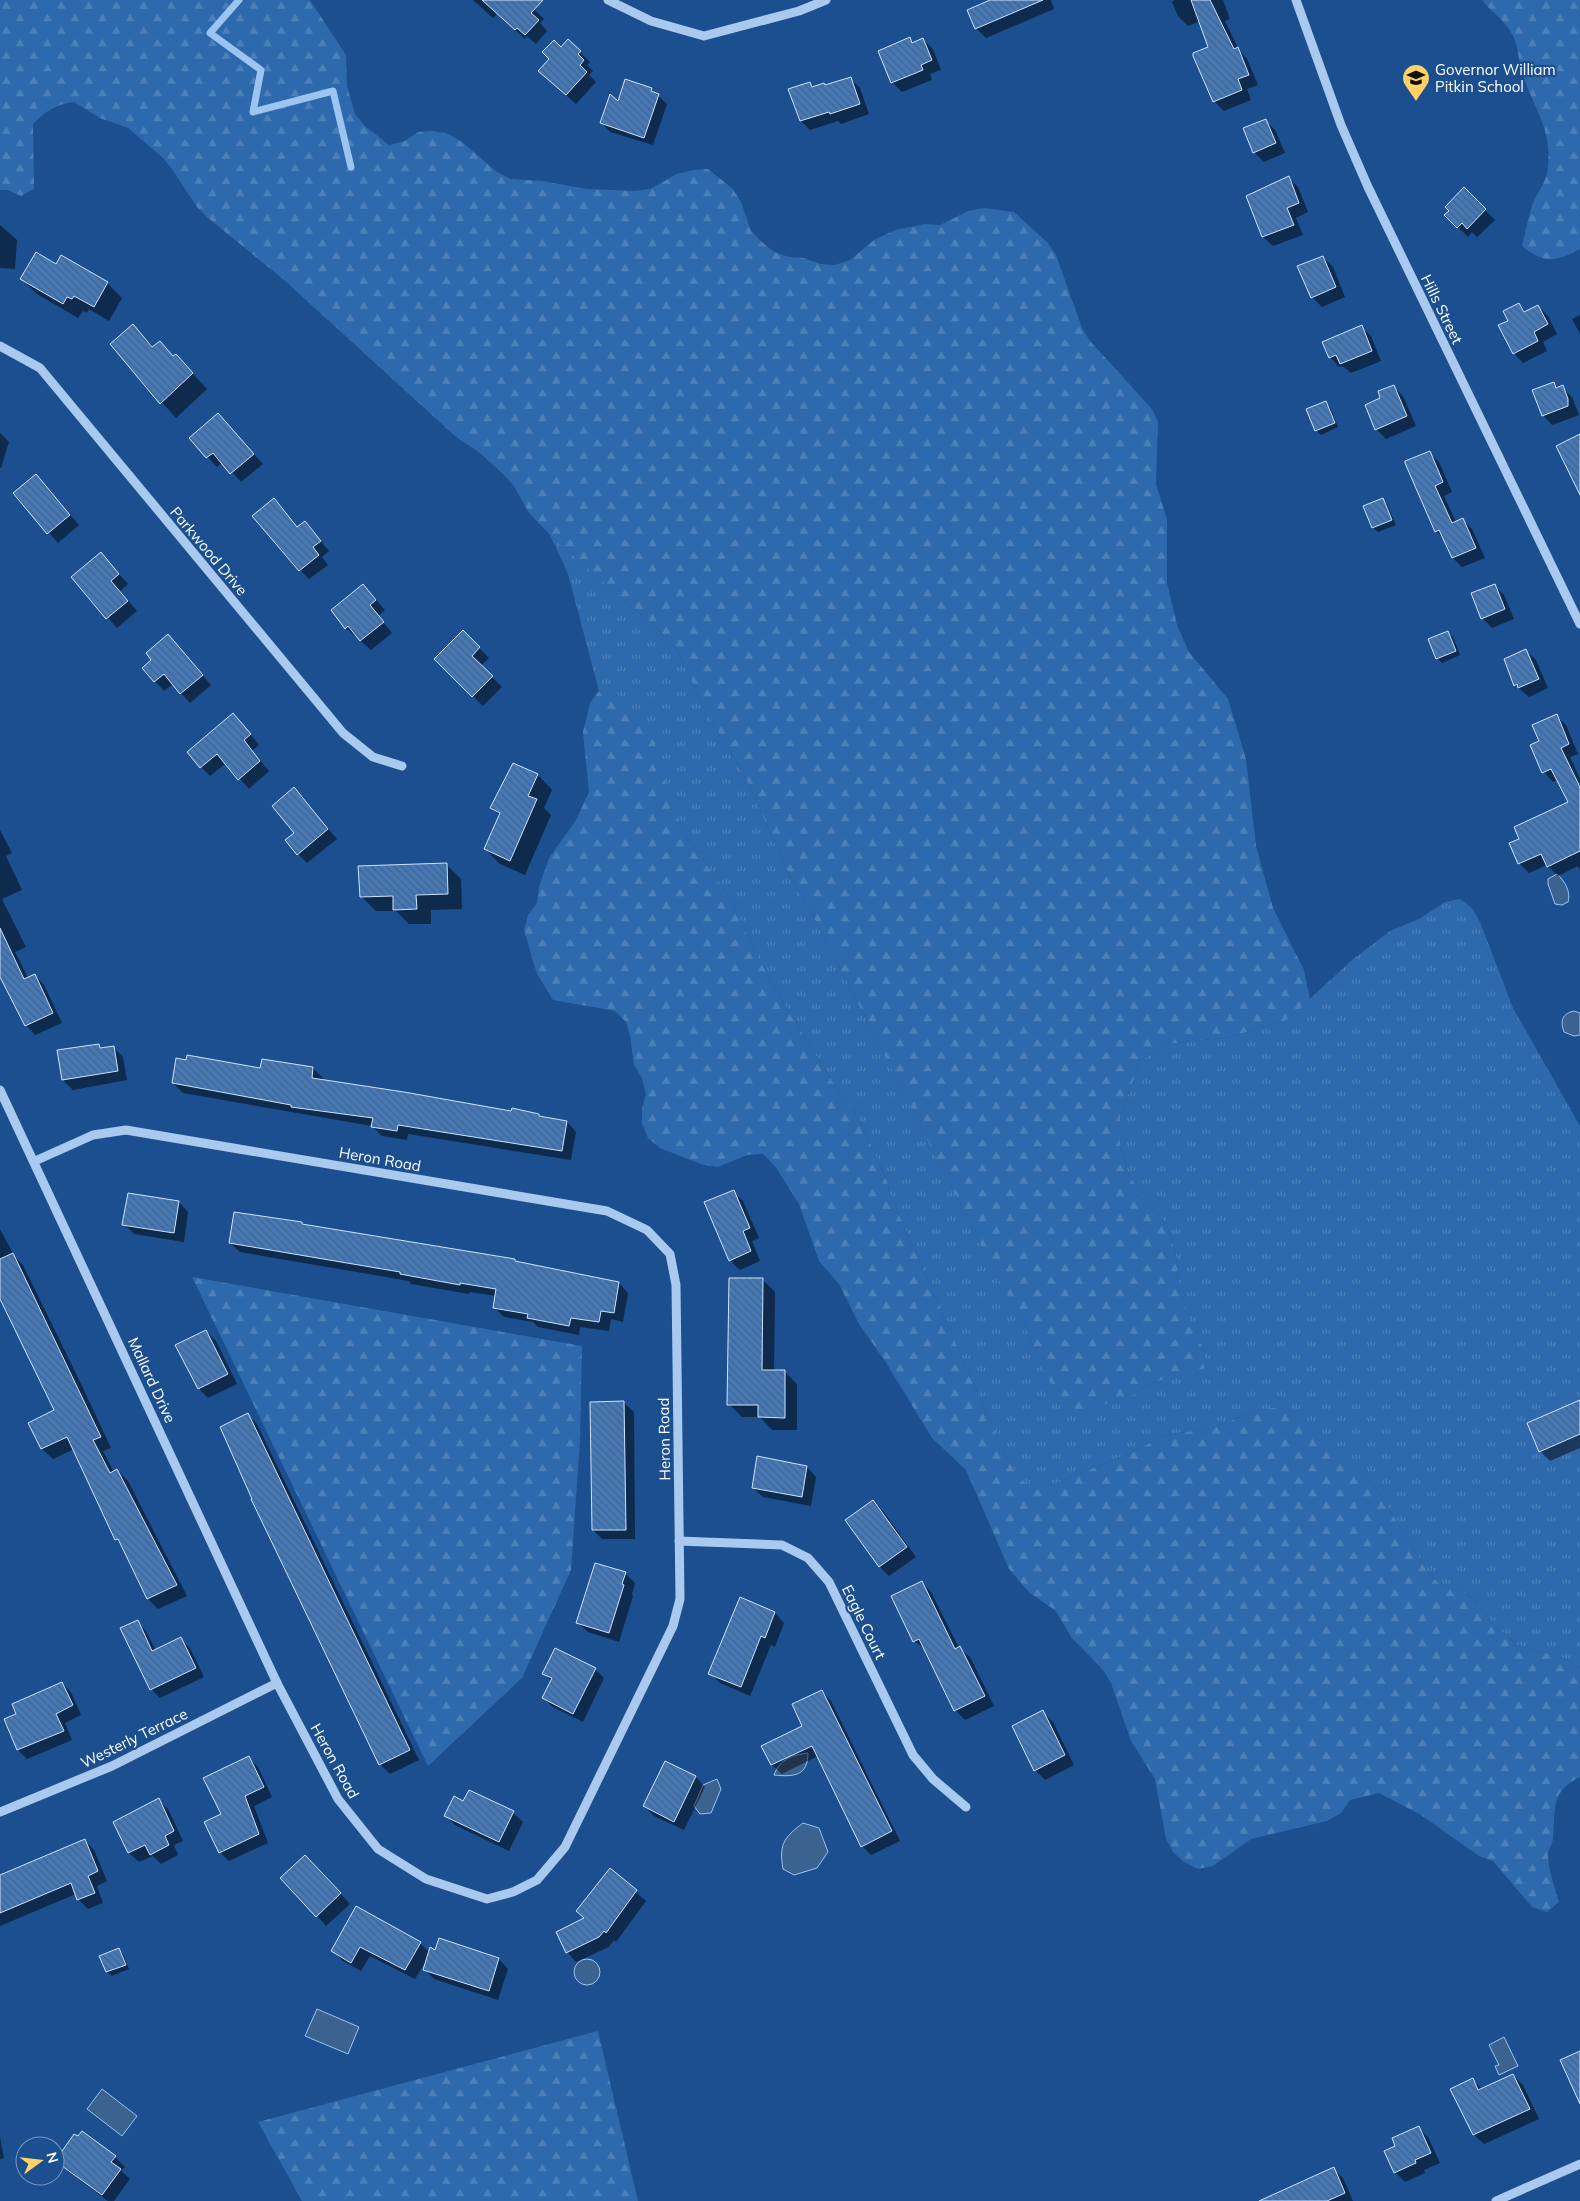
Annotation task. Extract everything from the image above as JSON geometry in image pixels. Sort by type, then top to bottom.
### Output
[{"type":"street","points":[[608,0],[651,21],[704,36],[799,11],[826,0]]},
{"type":"street","name":"Hills Street","points":[[1296,0],[1342,125],[1368,187],[1580,624]]},
{"type":"street","name":"Parkwood Drive","points":[[0,346],[40,368],[343,733],[373,757],[402,766]]},
{"type":"street","name":"Mallard Drive","points":[[0,1090],[35,1161],[277,1683]]},
{"type":"street","name":"Heron Road","points":[[35,1161],[93,1135],[126,1130],[607,1211],[647,1230],[670,1254],[676,1285],[680,1599],[670,1632],[565,1847],[538,1880],[513,1892],[487,1899],[426,1880],[378,1849],[338,1799],[277,1683]]},
{"type":"street","name":"Eagle Court","points":[[679,1541],[782,1545],[808,1558],[829,1582],[913,1755],[933,1779],[966,1807]]},
{"type":"street","name":"Westerly Terrace","points":[[0,1812],[112,1766],[277,1683]]},
{"type":"street","points":[[1496,2201],[1580,2164]]},
{"type":"green space","points":[[0,0],[310,0],[346,55],[347,86],[355,114],[365,126],[389,145],[405,141],[418,132],[433,131],[448,134],[462,142],[497,172],[511,179],[542,181],[587,189],[634,191],[650,189],[677,174],[708,169],[733,189],[741,202],[751,231],[774,252],[789,257],[804,258],[820,264],[835,265],[850,260],[874,240],[895,230],[925,224],[940,225],[968,211],[983,208],[1014,212],[1048,243],[1056,255],[1082,328],[1090,341],[1152,409],[1158,422],[1156,484],[1167,519],[1167,583],[1177,625],[1189,652],[1228,699],[1246,759],[1256,846],[1273,908],[1304,970],[1310,1000],[1287,1020],[1229,1037],[1168,1044],[1141,1060],[1120,1116],[1120,1145],[1129,1176],[1167,1225],[1176,1255],[1179,1284],[1187,1313],[1204,1351],[1205,1368],[1147,1385],[1134,1394],[1089,1410],[1074,1409],[1053,1388],[1032,1348],[1023,1320],[999,1280],[819,927],[788,872],[745,776],[703,707],[678,651],[657,629],[550,535],[529,513],[514,486],[504,475],[480,453],[455,436],[283,279],[208,218],[197,207],[162,157],[128,128],[100,118],[74,102],[57,106],[33,124],[34,189],[21,196],[7,190],[0,190]]},
{"type":"green space","points":[[1482,0],[1580,0],[1580,249],[1564,257],[1557,259],[1544,258],[1537,256],[1522,246],[1532,206],[1547,173],[1548,145],[1546,133],[1521,70],[1514,39],[1506,24]]},
{"type":"green space","points":[[550,535],[657,629],[678,651],[703,707],[745,776],[788,872],[819,927],[999,1279],[1023,1320],[1032,1348],[1134,1394],[1147,1385],[1161,1380],[1204,1351],[1187,1314],[1179,1284],[1176,1255],[1167,1225],[1129,1176],[1120,1145],[1120,1116],[1141,1060],[1168,1044],[1229,1037],[1287,1020],[1352,960],[1390,931],[1419,919],[1445,902],[1460,899],[1472,908],[1480,922],[1513,1008],[1580,1126],[1580,1668],[1564,1658],[1518,1645],[1492,1623],[1473,1598],[1458,1590],[1443,1586],[1430,1576],[1377,1489],[1367,1477],[1253,1412],[1210,1429],[1162,1437],[1121,1457],[1051,1485],[1036,1489],[1021,1482],[1005,1454],[891,1197],[887,1181],[859,1119],[840,1094],[789,1012],[757,956],[730,898],[684,833],[615,691],[599,691],[568,574]]},
{"type":"green space","points":[[599,691],[615,691],[654,741],[671,804],[684,833],[730,898],[757,956],[789,1012],[840,1094],[859,1119],[887,1181],[891,1197],[1005,1454],[1021,1481],[1036,1488],[1051,1485],[1121,1457],[1162,1437],[1210,1429],[1253,1412],[1282,1406],[1296,1413],[1353,1468],[1367,1477],[1377,1489],[1430,1576],[1443,1586],[1458,1590],[1473,1598],[1492,1623],[1518,1645],[1564,1658],[1580,1668],[1580,1777],[1563,1789],[1556,1803],[1553,1839],[1548,1855],[1559,1902],[1547,1912],[1532,1907],[1493,1861],[1479,1856],[1421,1815],[1379,1793],[1350,1800],[1341,1813],[1327,1821],[1251,1839],[1213,1866],[1198,1869],[1184,1862],[1173,1852],[1166,1839],[1155,1779],[1131,1741],[1111,1683],[1103,1670],[1071,1637],[1056,1611],[1030,1593],[1009,1569],[966,1470],[932,1438],[885,1361],[859,1324],[839,1284],[819,1261],[799,1204],[775,1166],[763,1154],[747,1155],[718,1167],[703,1165],[660,1148],[648,1138],[642,1124],[642,1108],[646,1094],[642,1078],[634,1065],[626,1022],[615,1011],[553,1000],[537,974],[524,930],[528,915],[537,903],[539,887],[549,858],[576,820],[589,792],[583,732],[590,703]]},
{"type":"green space","points":[[192,1277],[582,1346],[580,1440],[571,1570],[522,1678],[428,1766]]},
{"type":"green space","points":[[598,2031],[638,2201],[302,2201],[258,2122]]},
{"type":"shaded area","points":[[1557,874],[1565,883],[1569,894],[1568,902],[1562,905],[1555,904],[1548,884],[1548,879]]},
{"type":"shaded area","points":[[1574,1011],[1580,1013],[1580,1035],[1574,1036],[1564,1032],[1562,1021],[1567,1014]]},
{"type":"shaded area","points":[[808,1753],[806,1766],[803,1771],[788,1776],[774,1775],[780,1765],[787,1759]]},
{"type":"shaded area","points":[[717,1779],[721,1789],[711,1813],[700,1814],[694,1806],[703,1785]]},
{"type":"shaded area","points":[[803,1823],[819,1828],[828,1852],[817,1868],[794,1875],[783,1869],[782,1848],[791,1833]]},
{"type":"shaded area","points":[[587,1959],[596,1963],[600,1972],[596,1981],[587,1985],[578,1981],[574,1972],[578,1963]]},
{"type":"shaded area","points":[[317,2009],[359,2027],[348,2054],[305,2036]]},
{"type":"shaded area","points":[[1504,2037],[1518,2066],[1499,2075],[1495,2066],[1499,2065],[1489,2045]]},
{"type":"shaded area","points":[[102,2089],[137,2116],[122,2136],[87,2109]]},
{"type":"building","points":[[482,0],[543,0],[531,13],[539,20],[525,35],[517,28],[515,30]]},
{"type":"building","points":[[990,0],[1043,0],[975,29],[967,10]]},
{"type":"building","points":[[1191,0],[1210,0],[1234,49],[1238,47],[1249,75],[1238,79],[1242,90],[1213,102],[1193,56],[1193,53],[1208,47]]},
{"type":"building","points":[[910,37],[912,43],[923,38],[932,60],[921,65],[923,70],[891,83],[878,51]]},
{"type":"building","points":[[568,39],[581,51],[578,54],[584,60],[580,65],[587,72],[566,95],[538,71],[549,59],[542,52],[554,40],[561,47]]},
{"type":"building","points":[[851,77],[860,104],[800,121],[788,89],[810,82],[812,87],[824,83],[825,85]]},
{"type":"building","points":[[625,79],[652,88],[651,91],[659,94],[644,138],[600,123],[610,94],[618,101]]},
{"type":"building","points":[[1266,119],[1276,143],[1253,153],[1243,128]]},
{"type":"building","points":[[1289,176],[1299,203],[1287,208],[1294,225],[1262,237],[1246,196]]},
{"type":"building","points":[[1464,187],[1486,209],[1467,229],[1462,223],[1457,228],[1444,215],[1449,211],[1445,207]]},
{"type":"building","points":[[36,252],[56,264],[61,255],[108,282],[94,307],[74,296],[72,299],[67,297],[63,304],[20,279]]},
{"type":"building","points":[[1323,256],[1336,287],[1311,298],[1297,266]]},
{"type":"building","points":[[1519,303],[1524,312],[1538,305],[1548,324],[1534,332],[1538,341],[1513,354],[1498,325],[1508,321],[1503,311]]},
{"type":"building","points":[[133,324],[152,347],[160,341],[173,356],[176,354],[193,373],[160,404],[110,344]]},
{"type":"building","points":[[1362,325],[1372,351],[1340,364],[1336,355],[1329,358],[1322,342]]},
{"type":"building","points":[[1554,382],[1556,388],[1563,385],[1568,399],[1568,406],[1542,416],[1532,390]]},
{"type":"building","points":[[1394,385],[1407,416],[1375,430],[1365,405],[1380,398],[1378,391]]},
{"type":"building","points":[[1326,401],[1335,423],[1315,431],[1306,409]]},
{"type":"building","points":[[218,413],[254,454],[230,474],[213,453],[206,458],[189,438]]},
{"type":"building","points":[[1580,434],[1580,495],[1556,446]]},
{"type":"building","points":[[1430,451],[1443,482],[1435,486],[1452,523],[1463,518],[1476,548],[1452,558],[1439,530],[1435,532],[1405,463],[1405,461]]},
{"type":"building","points":[[36,474],[70,515],[47,534],[13,493]]},
{"type":"building","points":[[274,498],[297,527],[305,521],[321,541],[313,547],[319,555],[299,571],[252,516]]},
{"type":"building","points":[[1383,498],[1392,520],[1372,528],[1363,506]]},
{"type":"building","points":[[101,552],[119,574],[111,581],[128,601],[106,619],[71,577]]},
{"type":"building","points":[[363,584],[376,600],[370,605],[384,622],[360,641],[348,626],[345,629],[331,610]]},
{"type":"building","points":[[1495,584],[1505,609],[1481,619],[1471,593]]},
{"type":"building","points":[[463,630],[480,647],[472,656],[493,676],[472,697],[434,659]]},
{"type":"building","points":[[1448,631],[1456,651],[1436,659],[1428,639]]},
{"type":"building","points":[[168,634],[203,675],[180,694],[164,674],[154,682],[142,668],[151,660],[146,653]]},
{"type":"building","points":[[1526,649],[1539,679],[1518,688],[1517,684],[1514,686],[1504,659]]},
{"type":"building","points":[[233,713],[251,734],[244,740],[260,761],[238,780],[217,754],[200,768],[187,752]]},
{"type":"building","points":[[1557,714],[1569,744],[1561,748],[1580,787],[1580,851],[1547,867],[1541,854],[1518,864],[1509,843],[1519,839],[1514,827],[1568,802],[1551,769],[1542,773],[1530,745],[1539,741],[1532,725]]},
{"type":"building","points":[[513,763],[538,774],[528,796],[537,799],[510,861],[484,849],[500,813],[490,808]]},
{"type":"building","points":[[294,787],[328,829],[297,855],[285,840],[294,833],[272,806]]},
{"type":"building","points":[[447,863],[448,894],[416,895],[417,909],[393,910],[393,896],[360,897],[358,866]]},
{"type":"building","points":[[0,928],[24,979],[35,974],[53,1013],[25,1026],[0,977]]},
{"type":"building","points":[[99,1044],[100,1048],[114,1046],[118,1071],[62,1080],[57,1050]]},
{"type":"building","points":[[187,1055],[260,1068],[262,1059],[313,1067],[312,1078],[511,1111],[512,1108],[539,1114],[539,1116],[567,1121],[562,1151],[398,1125],[397,1131],[371,1127],[373,1118],[291,1107],[291,1105],[172,1083],[176,1058],[186,1060]]},
{"type":"building","points":[[734,1190],[750,1228],[743,1231],[751,1251],[729,1261],[704,1202]]},
{"type":"building","points":[[128,1193],[179,1201],[174,1233],[122,1225]]},
{"type":"building","points":[[234,1212],[515,1259],[515,1261],[619,1282],[614,1313],[601,1311],[599,1322],[571,1318],[569,1326],[527,1318],[528,1314],[493,1308],[496,1289],[460,1283],[460,1285],[400,1274],[400,1272],[229,1243]]},
{"type":"building","points":[[13,1253],[101,1437],[93,1440],[110,1473],[117,1469],[177,1585],[147,1599],[118,1539],[115,1540],[67,1437],[41,1449],[28,1423],[54,1410],[0,1299],[0,1259]]},
{"type":"building","points":[[729,1278],[763,1278],[762,1370],[785,1370],[785,1418],[758,1417],[758,1405],[727,1405]]},
{"type":"building","points":[[206,1330],[228,1374],[198,1389],[175,1345]]},
{"type":"building","points":[[1580,1400],[1580,1434],[1539,1452],[1527,1423]]},
{"type":"building","points":[[624,1401],[626,1530],[592,1530],[590,1402]]},
{"type":"building","points":[[248,1413],[410,1750],[379,1765],[251,1499],[220,1427]]},
{"type":"building","points":[[757,1456],[807,1466],[802,1497],[752,1488]]},
{"type":"building","points":[[873,1500],[907,1547],[879,1567],[845,1520]]},
{"type":"building","points":[[595,1563],[626,1572],[622,1584],[624,1585],[609,1633],[576,1623]]},
{"type":"building","points":[[922,1581],[955,1649],[960,1646],[985,1696],[954,1711],[919,1639],[913,1642],[891,1596]]},
{"type":"building","points":[[740,1597],[775,1612],[765,1638],[761,1636],[741,1687],[708,1674]]},
{"type":"building","points":[[138,1620],[152,1651],[181,1637],[196,1668],[150,1690],[120,1628]]},
{"type":"building","points":[[555,1648],[596,1668],[573,1714],[542,1698],[552,1678],[542,1674]]},
{"type":"building","points":[[62,1682],[73,1705],[56,1714],[64,1731],[17,1750],[4,1719],[16,1714],[12,1704]]},
{"type":"building","points":[[822,1690],[892,1831],[861,1847],[812,1746],[771,1765],[761,1746],[802,1726],[792,1704]]},
{"type":"building","points":[[1043,1710],[1065,1755],[1034,1771],[1012,1726]]},
{"type":"building","points":[[249,1756],[264,1787],[245,1796],[259,1834],[219,1853],[204,1822],[221,1814],[203,1778]]},
{"type":"building","points":[[665,1761],[696,1776],[674,1822],[643,1806]]},
{"type":"building","points":[[469,1790],[514,1811],[499,1842],[444,1816],[454,1796],[463,1801]]},
{"type":"building","points":[[159,1798],[174,1831],[165,1836],[169,1845],[150,1855],[145,1845],[128,1853],[113,1822]]},
{"type":"building","points":[[85,1839],[98,1871],[88,1876],[95,1893],[77,1900],[71,1883],[0,1913],[0,1875]]},
{"type":"building","points":[[305,1855],[341,1893],[316,1917],[280,1878]]},
{"type":"building","points":[[610,1868],[637,1890],[606,1933],[604,1931],[599,1937],[566,1953],[556,1932],[584,1918],[576,1911]]},
{"type":"building","points":[[356,1906],[421,1942],[405,1970],[360,1947],[351,1963],[331,1951]]},
{"type":"building","points":[[439,1938],[499,1958],[489,1991],[423,1970],[430,1947],[435,1950]]},
{"type":"building","points":[[119,1948],[126,1965],[106,1972],[99,1956]]},
{"type":"building","points":[[1580,2051],[1580,2104],[1560,2060]]},
{"type":"building","points":[[1513,2074],[1530,2109],[1473,2135],[1450,2089],[1473,2078],[1478,2090]]},
{"type":"building","points":[[1419,2126],[1431,2153],[1415,2160],[1416,2163],[1394,2173],[1384,2151],[1395,2146],[1392,2138]]},
{"type":"building","points":[[82,2131],[116,2156],[111,2162],[121,2169],[102,2195],[65,2168],[65,2147],[74,2134],[78,2136]]},
{"type":"building","points":[[1334,2167],[1345,2193],[1327,2201],[1259,2201]]},
{"type":"waterway","points":[[239,0],[210,33],[261,70],[253,112],[333,91],[351,167]]},
{"type":"place","name":"Governor William Pitkin School","points":[[1416,102]]}]
